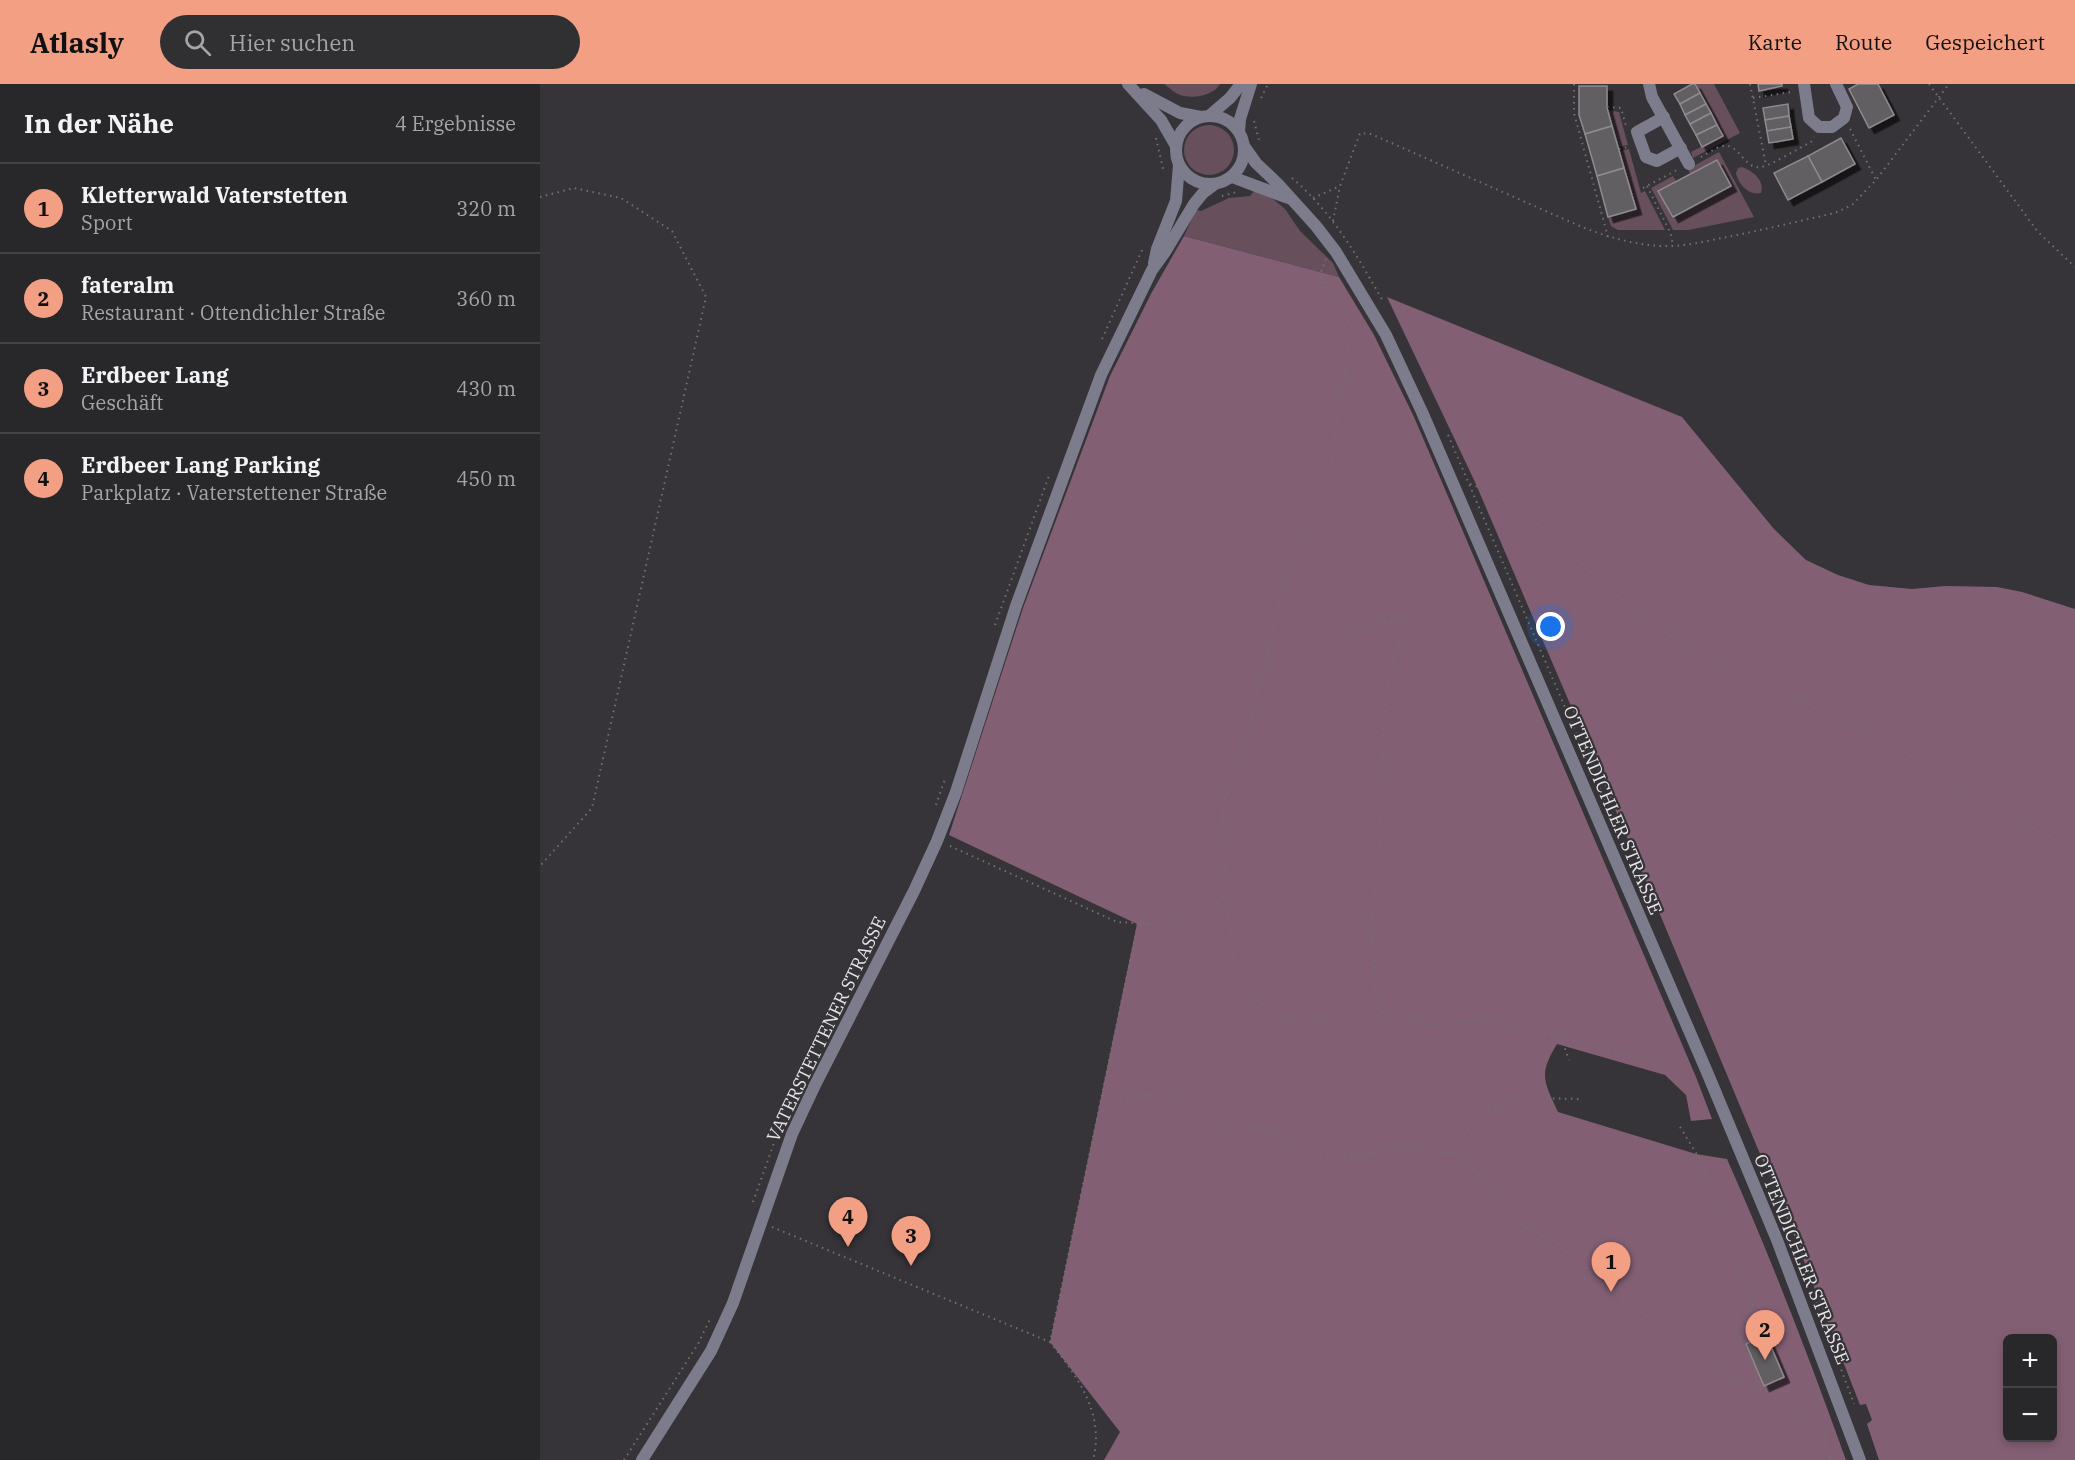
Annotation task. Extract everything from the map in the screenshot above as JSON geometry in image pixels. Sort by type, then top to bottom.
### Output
[{"type":"street","points":[[1176,147],[1187,125],[1205,117],[1230,98],[1241,84]]},
{"type":"street","points":[[1152,270],[1203,193],[1215,184],[1232,177],[1240,166],[1244,146],[1239,132],[1240,119],[1251,84]]},
{"type":"street","points":[[1649,84],[1652,97],[1689,164]]},
{"type":"street","points":[[1805,87],[1809,118],[1820,126],[1832,127],[1844,118],[1847,107],[1836,84]]},
{"type":"street","points":[[1130,86],[1180,113],[1226,120],[1239,132]]},
{"type":"street","points":[[1130,86],[1161,120],[1176,147],[1179,165],[1176,201],[1152,270]]},
{"type":"street","points":[[1664,117],[1637,132],[1646,157],[1657,161],[1681,148]]},
{"type":"street","name":"OTTENDICHLER STRASSE","points":[[1244,146],[1251,158],[1316,226],[1353,279],[1386,336],[1452,481],[1707,1072],[1777,1240],[1860,1460]]},
{"type":"street","points":[[1179,165],[1194,180],[1215,184]]},
{"type":"street","name":"OTTENDICHLER STRASSE","points":[[1232,177],[1289,199]]},
{"type":"street","name":"VATERSTETTENER STRASSE","points":[[642,1460],[711,1351],[733,1303],[792,1134],[814,1085],[914,891],[937,841],[956,792],[994,669],[1067,463],[1101,375],[1152,270]]},
{"type":"path","points":[[1574,84],[1574,108],[1608,237]]},
{"type":"path","points":[[1750,84],[1766,165]]},
{"type":"path","points":[[1929,84],[2038,232],[2075,267]]},
{"type":"path","points":[[1333,221],[1340,186],[1360,133],[1371,134],[1582,227],[1608,237],[1637,244],[1673,246],[1836,213],[1852,205],[1876,180],[1949,84]]},
{"type":"path","points":[[1753,98],[1805,87]]},
{"type":"path","points":[[1607,107],[1621,108],[1626,127]]},
{"type":"path","points":[[1574,108],[1579,108]]},
{"type":"path","points":[[1255,112],[1256,134],[1262,149]]},
{"type":"path","points":[[1844,118],[1876,180]]},
{"type":"path","points":[[1155,133],[1166,181]]},
{"type":"path","points":[[1673,246],[1671,234],[1645,187],[1723,146],[1733,149],[1751,165],[1761,167],[1811,142]]},
{"type":"path","points":[[1619,149],[1632,146]]},
{"type":"path","points":[[1585,152],[1590,150]]},
{"type":"path","points":[[1285,173],[1301,186]]},
{"type":"path","points":[[1313,198],[1340,186]]},
{"type":"path","points":[[540,197],[574,188],[621,198],[672,231],[706,297],[592,808],[540,866]]},
{"type":"path","points":[[1221,196],[1245,190]]},
{"type":"path","points":[[1599,202],[1604,201]]},
{"type":"path","points":[[1102,340],[1143,247]]},
{"type":"path","points":[[1327,257],[1321,272],[1322,284],[1343,308],[1351,328],[1330,482],[1290,555],[1250,726],[1222,807],[1226,895],[1233,953],[1246,987],[1264,1006],[1286,1019],[1316,1023],[1347,1018],[1390,1017],[1398,1014],[1406,1022],[1437,1024],[1475,1020],[1508,1023],[1642,1057],[1689,1061]]},
{"type":"path","points":[[993,632],[1002,600],[1051,469]]},
{"type":"path","points":[[1452,481],[1491,492],[1546,531],[1608,589],[1658,627],[1699,654],[1771,692],[1860,725],[1909,754],[1961,798],[2050,836],[2075,851]]},
{"type":"path","points":[[1390,1017],[1377,1007],[1371,915],[1379,870],[1379,811],[1388,782],[1382,747],[1387,689],[1402,626],[1430,575],[1462,505]]},
{"type":"path","points":[[1266,665],[1285,654],[1312,648],[1368,625],[1405,620]]},
{"type":"path","points":[[935,805],[946,777]]},
{"type":"path","points":[[937,841],[1118,921],[1151,924],[1183,920],[1204,913],[1226,895]]},
{"type":"path","points":[[1050,1342],[1138,923]]},
{"type":"path","points":[[1561,1037],[1569,1060]]},
{"type":"path","points":[[1102,1096],[1124,1098],[1166,1094],[1227,1129],[1245,1127],[1262,1129],[1284,1136],[1324,1155],[1371,1153],[1388,1148],[1462,1155],[1521,1225],[1553,1240],[1611,1291],[1734,1379],[1761,1388],[1825,1432]]},
{"type":"path","points":[[1447,1154],[1489,1108],[1529,1098],[1580,1100]]},
{"type":"path","points":[[1680,1127],[1701,1161],[1751,1293],[1753,1306],[1740,1339],[1761,1388]]},
{"type":"path","points":[[751,1209],[776,1138]]},
{"type":"path","points":[[769,1225],[1050,1342],[1075,1374],[1094,1411],[1097,1444],[1093,1460]]},
{"type":"path","points":[[624,1460],[698,1344],[711,1316]]},
{"type":"path","points":[[1825,1432],[1847,1425]]},
{"type":"path","points":[[1825,1432],[1825,1443],[1830,1460]]},
{"type":"shaded area","points":[[1164,84],[1220,84],[1208,94],[1191,97],[1178,94]]},
{"type":"shaded area","points":[[1695,84],[1714,84],[1740,133],[1693,158],[1691,152],[1722,136]]},
{"type":"shaded area","points":[[1608,110],[1619,112],[1628,145],[1619,147]]},
{"type":"shaded area","points":[[1214,125],[1227,132],[1233,140],[1233,160],[1227,168],[1219,174],[1204,175],[1191,168],[1185,160],[1184,145],[1191,132],[1199,126]]},
{"type":"shaded area","points":[[1629,149],[1641,193],[1645,191],[1665,230],[1618,230],[1611,226],[1608,217],[1636,209],[1620,151]]},
{"type":"shaded area","points":[[1719,152],[1754,217],[1688,230],[1673,230],[1651,188],[1673,176],[1676,181],[1658,191],[1673,217],[1731,187],[1717,160],[1690,174],[1688,169]]},
{"type":"shaded area","points":[[1742,167],[1760,181],[1761,193],[1752,193],[1742,185],[1736,173],[1738,168]]},
{"type":"shaded area","points":[[1255,190],[1273,199],[1285,209],[1300,231],[1333,263],[1339,277],[1184,236],[1196,210],[1201,211],[1229,198],[1250,196]]},
{"type":"shaded area","points":[[1184,236],[1339,277],[1374,335],[1414,417],[1712,1119],[1691,1121],[1686,1095],[1665,1075],[1557,1044],[1545,1071],[1549,1093],[1558,1112],[1696,1154],[1727,1159],[1789,1308],[1846,1460],[1104,1460],[1120,1432],[1050,1342],[1137,924],[949,835],[1023,608],[1110,376],[1152,292]]},
{"type":"shaded area","points":[[1387,297],[1682,417],[1774,529],[1806,560],[1838,575],[1869,585],[1912,589],[1945,586],[1997,587],[2022,592],[2075,609],[2075,1460],[1879,1460],[1867,1424],[1872,1420],[1866,1404],[1860,1405],[1793,1233],[1654,900],[1475,482]]},
{"type":"building","points":[[1695,84],[1700,93],[1680,104],[1674,94]]},
{"type":"building","points":[[1758,84],[1782,84],[1782,86],[1759,91]]},
{"type":"building","points":[[1858,84],[1878,84],[1894,115],[1869,128],[1849,89]]},
{"type":"building","points":[[1579,86],[1607,86],[1607,108],[1612,126],[1585,134],[1579,115]]},
{"type":"building","points":[[1700,93],[1706,104],[1685,115],[1680,104]]},
{"type":"building","points":[[1706,104],[1711,113],[1690,124],[1685,115]]},
{"type":"building","points":[[1788,104],[1789,116],[1765,120],[1763,108]]},
{"type":"building","points":[[1711,113],[1717,125],[1696,135],[1690,124]]},
{"type":"building","points":[[1789,116],[1791,127],[1767,131],[1765,120]]},
{"type":"building","points":[[1717,125],[1723,136],[1702,147],[1696,135]]},
{"type":"building","points":[[1612,126],[1624,168],[1597,176],[1585,134]]},
{"type":"building","points":[[1791,127],[1793,139],[1769,143],[1767,131]]},
{"type":"building","points":[[1841,138],[1855,164],[1822,182],[1808,156]]},
{"type":"building","points":[[1808,156],[1822,182],[1788,200],[1774,173]]},
{"type":"building","points":[[1717,160],[1731,186],[1673,217],[1658,191]]},
{"type":"building","points":[[1624,168],[1636,209],[1608,217],[1597,176]]},
{"type":"building","points":[[1766,1335],[1784,1377],[1764,1386],[1746,1344]]},
{"type":"place","name":"Erdbeer Lang Parking","points":[[848,1247]]},
{"type":"place","name":"Erdbeer Lang","points":[[911,1266]]},
{"type":"place","name":"Kletterwald Vaterstetten","points":[[1611,1292]]},
{"type":"place","name":"fateralm","points":[[1765,1360]]}]
